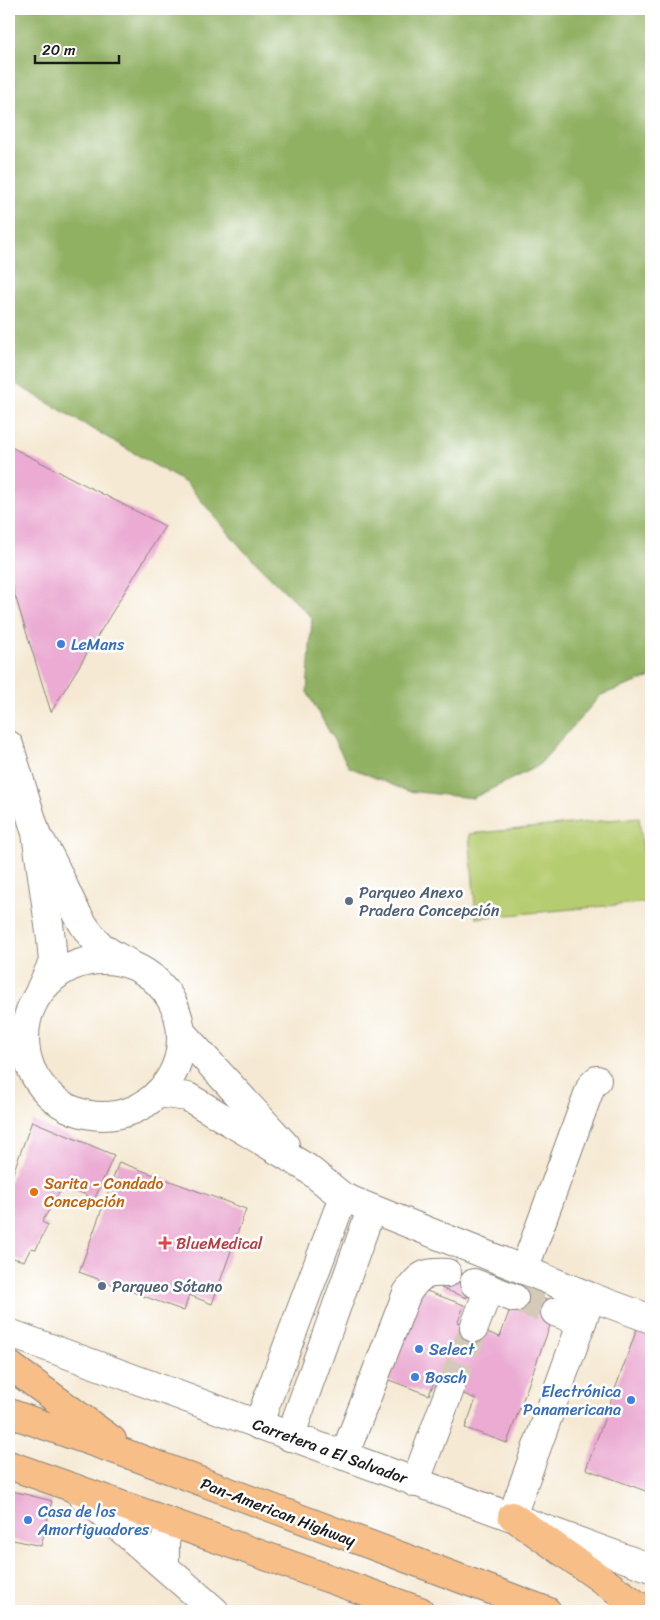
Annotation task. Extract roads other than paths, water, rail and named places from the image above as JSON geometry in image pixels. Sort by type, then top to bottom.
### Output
[{"type":"highway","points":[[9,1365],[136,1458]]},
{"type":"highway","name":"Pan-American Highway","points":[[9,1413],[136,1458],[548,1611]]},
{"type":"highway","points":[[9,1465],[420,1611]]},
{"type":"highway","points":[[512,1516],[646,1611]]},
{"type":"street","points":[[9,745],[36,833],[53,962],[26,1003],[25,1039],[21,1069],[63,1106],[84,1114],[107,1116],[129,1111],[145,1104],[158,1093],[171,1075],[179,1054],[180,1032],[176,1010],[166,991],[150,975],[101,946],[88,930],[72,903],[56,865],[36,833]]},
{"type":"street","points":[[26,1003],[56,975],[80,963],[105,959],[131,964]]},
{"type":"street","points":[[180,1032],[307,1168]]},
{"type":"street","points":[[524,1270],[591,1086],[597,1080]]},
{"type":"street","points":[[158,1093],[188,1097],[307,1168],[343,1197],[371,1210],[524,1270],[587,1310]]},
{"type":"street","points":[[258,1424],[343,1197]]},
{"type":"street","points":[[290,1437],[371,1210]]},
{"type":"street","points":[[344,1456],[407,1293],[419,1277],[428,1272],[447,1274]]},
{"type":"street","points":[[474,1328],[481,1286],[514,1298]]},
{"type":"street","points":[[512,1516],[587,1310]]},
{"type":"street","points":[[555,1312],[587,1310],[651,1319]]},
{"type":"street","name":"Carretera a El Salvador","points":[[9,1333],[651,1568]]},
{"type":"street","points":[[415,1483],[450,1388]]},
{"type":"street","points":[[71,1486],[215,1611]]},
{"type":"street","points":[[165,1566],[165,1542],[170,1522]]},
{"type":"tunnel","points":[[514,1298],[555,1312]]},
{"type":"tunnel","points":[[450,1389],[474,1328]]},
{"type":"place","name":"LeMans","points":[[61,644]]},
{"type":"place","name":"Parqueo Anexo Pradera Concepción","points":[[349,901]]},
{"type":"place","name":"Sarita - Condado Concepción","points":[[34,1192]]},
{"type":"place","name":"BlueMedical","points":[[165,1243]]},
{"type":"place","name":"Parqueo Sótano","points":[[102,1286]]},
{"type":"place","name":"Select","points":[[419,1349]]},
{"type":"place","name":"Bosch","points":[[415,1377]]},
{"type":"place","name":"Electrónica Panamericana","points":[[631,1400]]},
{"type":"place","name":"Casa de los Amortiguadores","points":[[28,1520]]}]
